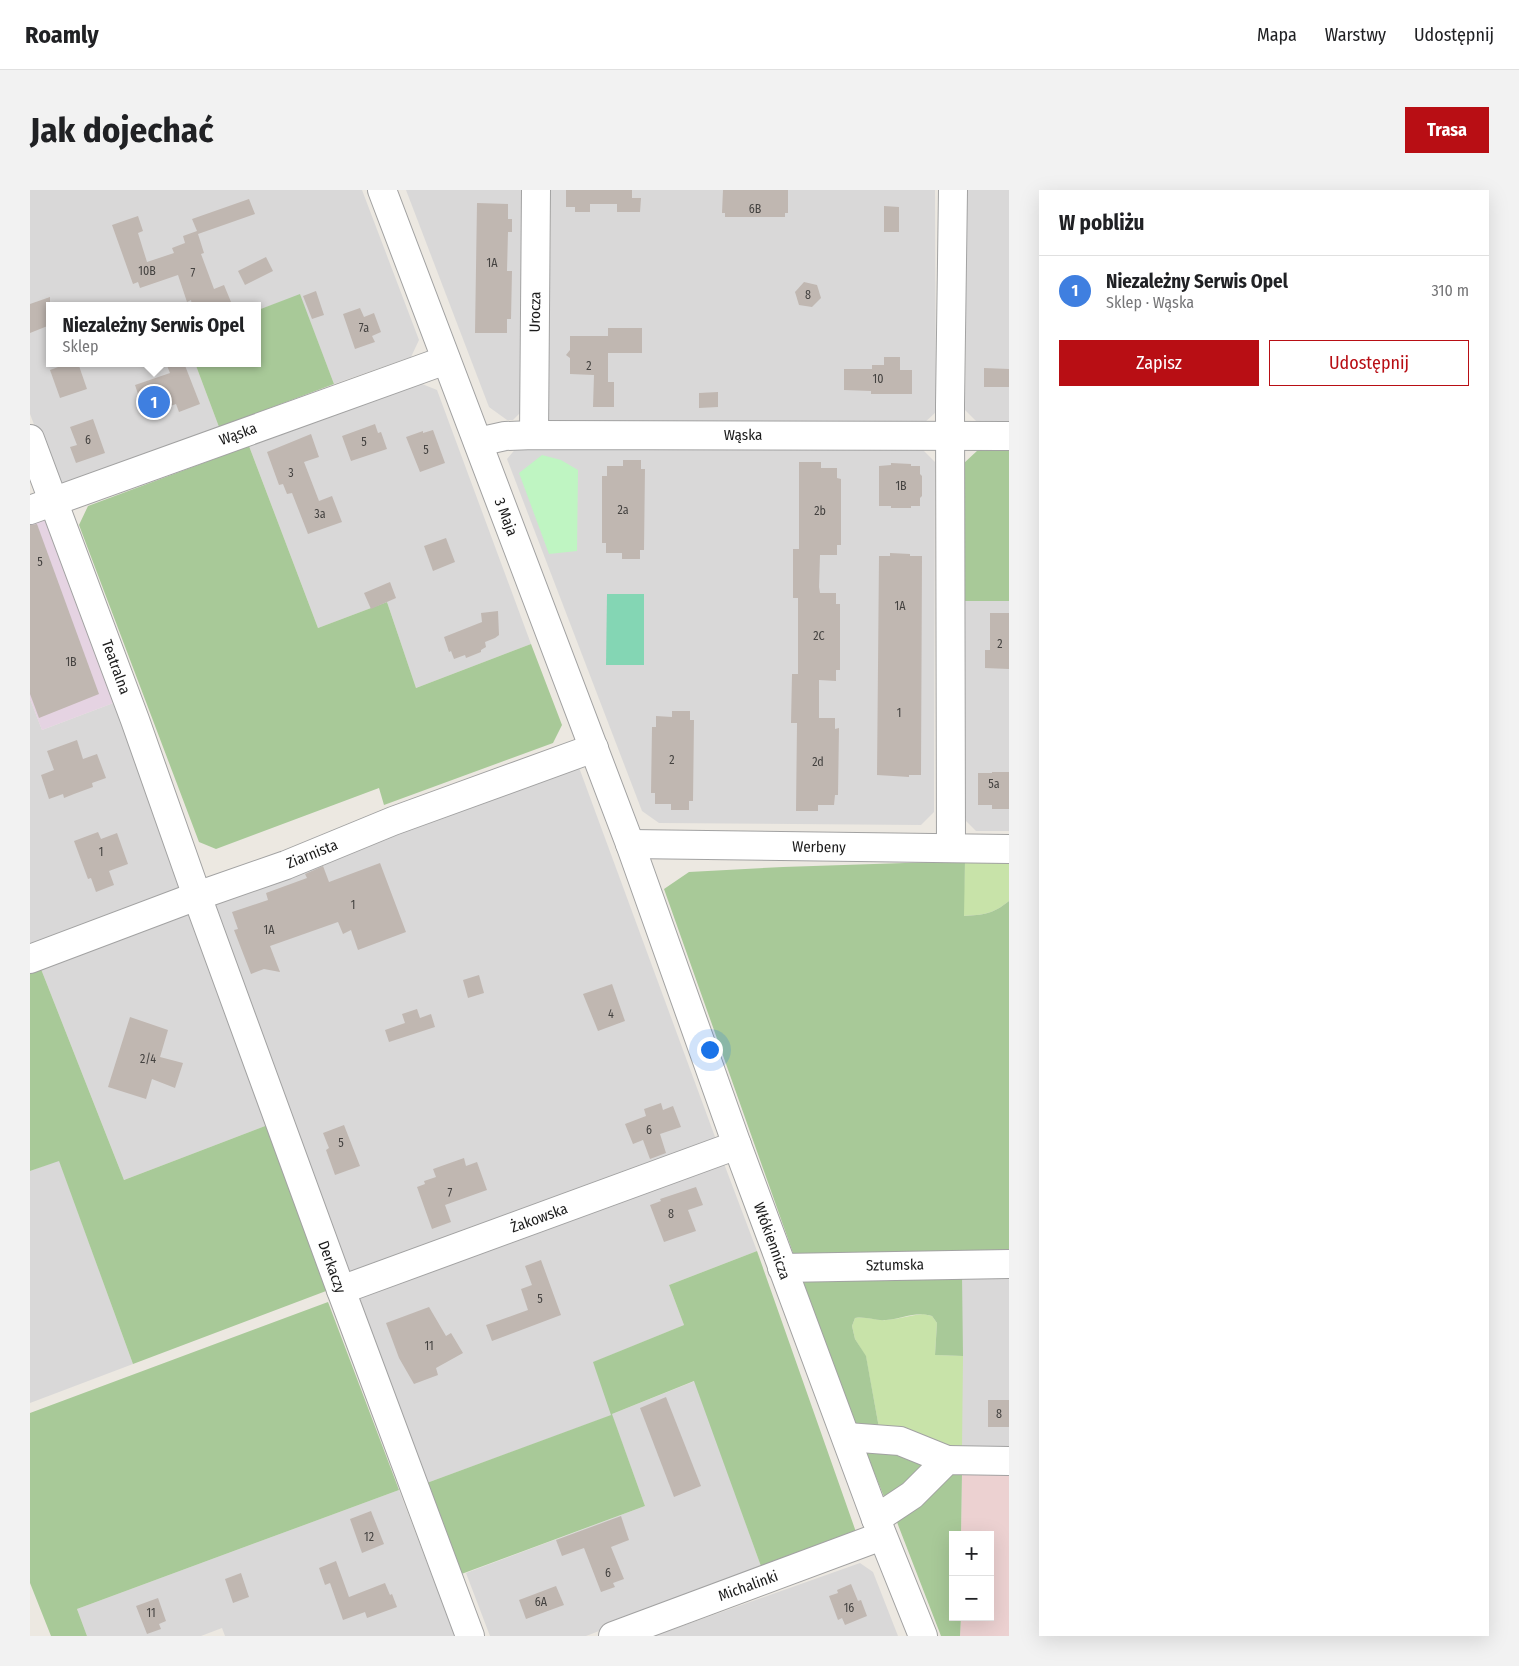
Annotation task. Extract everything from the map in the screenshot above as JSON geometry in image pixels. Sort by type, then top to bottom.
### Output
[{"type":"street","name":"3 Maja","points":[[382,190],[630,844]]},
{"type":"street","name":"Urocza","points":[[534,435],[536,190]]},
{"type":"street","points":[[951,848],[950,436],[953,190]]},
{"type":"street","name":"Wąska","points":[[42,506],[446,360]]},
{"type":"street","name":"Wąska","points":[[478,442],[504,436],[534,435],[1009,436]]},
{"type":"street","name":"Teatralna","points":[[30,439],[42,506],[136,720],[196,896]]},
{"type":"street","name":"Ziarnista","points":[[30,960],[196,896],[286,865],[393,822],[594,748]]},
{"type":"street","name":"Werbeny","points":[[630,844],[1009,849]]},
{"type":"street","name":"Włókiennicza","points":[[630,844],[782,1268],[879,1527],[923,1636]]},
{"type":"street","name":"Derkaczy","points":[[196,896],[470,1636]]},
{"type":"street","name":"Żakowska","points":[[341,1290],[737,1146]]},
{"type":"street","name":"Sztumska","points":[[782,1268],[1009,1264]]},
{"type":"street","points":[[847,1438],[900,1441],[947,1460],[1009,1460]]},
{"type":"street","name":"Michalinki","points":[[613,1636],[879,1527],[947,1460]]},
{"type":"shaded area","points":[[30,190],[362,190],[419,340],[411,357],[334,384],[300,295],[261,309],[261,302],[46,302],[46,367],[196,367],[219,427],[57,485],[30,414]]},
{"type":"shaded area","points":[[406,190],[529,190],[526,407],[513,420],[507,420],[489,407]]},
{"type":"shaded area","points":[[551,190],[935,190],[936,412],[923,424],[548,423]]},
{"type":"shaded area","points":[[967,190],[1009,190],[1009,423],[978,423],[965,410]]},
{"type":"shaded area","points":[[417,382],[437,390],[531,644],[416,688],[387,602],[318,628],[249,446],[259,437]]},
{"type":"shaded area","points":[[518,446],[922,449],[935,462],[934,812],[921,825],[659,823],[642,811],[507,459]]},
{"type":"shaded area","points":[[48,511],[116,702],[42,730],[30,699],[30,517]]},
{"type":"shaded area","points":[[963,601],[1009,601],[1009,831],[976,831],[962,817]]},
{"type":"shaded area","points":[[30,699],[42,730],[116,702],[183,882],[176,893],[30,949]]},
{"type":"shaded area","points":[[577,762],[718,1145],[348,1281],[206,903]]},
{"type":"shaded area","points":[[191,908],[273,1123],[124,1180],[39,964]]},
{"type":"shaded area","points":[[59,1160],[133,1364],[30,1403],[30,1171]]},
{"type":"shaded area","points":[[723,1161],[757,1251],[669,1285],[684,1325],[594,1362],[612,1414],[695,1381],[762,1569],[586,1636],[490,1636],[466,1573],[645,1506],[612,1415],[424,1484],[353,1294]]},
{"type":"shaded area","points":[[962,1275],[1009,1275],[1009,1450],[962,1449]]},
{"type":"shaded area","points":[[962,1473],[1009,1473],[1009,1636],[960,1636],[961,1621],[994,1621],[994,1531],[961,1531]]},
{"type":"shaded area","points":[[399,1490],[455,1636],[225,1636],[222,1628],[201,1636],[87,1636],[77,1609]]},
{"type":"shaded area","points":[[860,1563],[873,1572],[898,1636],[654,1636]]},
{"type":"green space","points":[[300,294],[334,384],[219,427],[196,367],[261,367],[261,309]]},
{"type":"green space","points":[[249,446],[318,628],[387,602],[416,688],[531,644],[562,725],[553,743],[384,805],[379,788],[216,849],[199,842],[79,525],[88,506]]},
{"type":"green space","points":[[978,450],[1009,450],[1009,601],[963,601],[963,464]]},
{"type":"green space","points":[[542,455],[561,460],[578,470],[577,551],[549,554],[519,473]]},
{"type":"green space","points":[[607,594],[644,594],[644,665],[606,665]]},
{"type":"green space","points":[[965,861],[1009,862],[1009,901],[998,909],[987,913],[963,916]]},
{"type":"green space","points":[[965,861],[964,916],[988,913],[1009,901],[1009,1258],[793,1253],[664,889],[689,872]]},
{"type":"green space","points":[[39,964],[124,1180],[273,1123],[334,1288],[133,1364],[59,1161],[30,1171],[30,968]]},
{"type":"green space","points":[[757,1251],[856,1532],[762,1569],[694,1381],[612,1414],[645,1506],[456,1576],[424,1484],[611,1415],[593,1362],[684,1325],[669,1285]]},
{"type":"green space","points":[[800,1274],[962,1275],[963,1356],[935,1355],[937,1323],[932,1316],[920,1314],[882,1320],[855,1318],[852,1326],[855,1339],[866,1356],[879,1428],[855,1429]]},
{"type":"green space","points":[[328,1302],[399,1490],[77,1609],[87,1636],[51,1636],[30,1583],[30,1413]]},
{"type":"green space","points":[[923,1314],[932,1316],[937,1323],[935,1355],[963,1356],[962,1449],[938,1449],[879,1428],[866,1357],[855,1339],[852,1326],[855,1318],[887,1320]]},
{"type":"green space","points":[[862,1443],[933,1461],[887,1504]]},
{"type":"green space","points":[[962,1473],[961,1531],[949,1531],[949,1621],[961,1621],[960,1636],[941,1636],[895,1517],[942,1475]]},
{"type":"building","points":[[566,190],[632,190],[632,198],[641,198],[640,212],[617,212],[617,204],[590,204],[590,212],[575,212],[575,207],[566,207]]},
{"type":"building","points":[[723,190],[788,190],[788,213],[785,213],[785,217],[725,217],[725,213],[722,213]]},
{"type":"building","points":[[249,199],[255,214],[198,234],[204,253],[201,254],[214,289],[224,285],[231,302],[191,302],[191,300],[187,302],[178,275],[140,288],[138,282],[133,284],[112,225],[138,216],[143,231],[138,233],[147,262],[174,253],[172,248],[185,243],[183,236],[197,231],[192,219]]},
{"type":"building","points":[[477,203],[508,204],[508,219],[512,219],[512,232],[508,232],[507,271],[512,271],[511,319],[507,319],[507,333],[475,333]]},
{"type":"building","points":[[884,206],[899,207],[899,232],[884,232]]},
{"type":"building","points":[[266,257],[273,271],[245,285],[238,271]]},
{"type":"building","points":[[804,282],[817,285],[821,298],[812,307],[799,305],[795,292]]},
{"type":"building","points":[[316,291],[324,315],[312,319],[303,296]]},
{"type":"building","points":[[50,297],[50,302],[46,302],[46,327],[30,333],[30,304]]},
{"type":"building","points":[[360,308],[364,317],[374,313],[381,332],[372,336],[375,342],[355,349],[343,314]]},
{"type":"building","points":[[608,328],[642,328],[642,353],[608,353],[608,382],[614,382],[614,407],[593,407],[594,375],[570,374],[570,358],[566,355],[570,350],[570,336],[608,336]]},
{"type":"building","points":[[884,357],[900,357],[900,370],[912,370],[912,394],[871,394],[871,391],[844,390],[844,369],[872,369],[872,365],[884,365]]},
{"type":"building","points":[[58,367],[79,367],[87,389],[60,398],[50,370]]},
{"type":"building","points":[[168,367],[186,367],[200,404],[179,412],[176,404],[145,415],[135,385],[170,373]]},
{"type":"building","points":[[984,368],[1009,369],[1009,387],[984,387]]},
{"type":"building","points":[[718,392],[718,407],[699,408],[699,393]]},
{"type":"building","points":[[93,419],[105,453],[76,463],[70,447],[77,445],[70,427]]},
{"type":"building","points":[[375,424],[378,433],[381,432],[387,449],[351,461],[342,436]]},
{"type":"building","points":[[433,430],[445,463],[420,472],[406,437],[423,431],[423,433]]},
{"type":"building","points":[[311,434],[319,457],[304,462],[319,501],[332,496],[342,522],[308,534],[292,493],[287,494],[283,484],[279,485],[267,452]]},
{"type":"building","points":[[623,460],[641,460],[641,469],[645,469],[644,550],[640,550],[640,559],[622,559],[622,553],[606,553],[606,543],[602,543],[602,476],[607,476],[607,466],[623,466]]},
{"type":"building","points":[[799,462],[821,462],[821,468],[837,468],[837,478],[841,479],[841,545],[837,545],[837,555],[820,555],[819,587],[820,593],[836,593],[836,604],[840,604],[840,670],[836,670],[836,681],[819,680],[819,718],[835,718],[835,729],[839,728],[838,795],[835,795],[834,805],[818,805],[818,811],[796,811],[797,723],[791,723],[792,674],[798,674],[798,598],[793,598],[793,549],[799,549]]},
{"type":"building","points":[[891,463],[920,466],[922,496],[920,498],[920,506],[891,508],[891,506],[879,506],[879,466],[891,465]]},
{"type":"building","points":[[37,524],[99,694],[39,718],[30,694],[30,525]]},
{"type":"building","points":[[446,538],[455,562],[433,571],[424,546]]},
{"type":"building","points":[[890,553],[922,556],[921,775],[909,775],[909,777],[877,775],[879,556],[890,556]]},
{"type":"building","points":[[390,582],[396,598],[371,609],[364,593]]},
{"type":"building","points":[[498,611],[499,635],[485,642],[486,647],[481,652],[466,658],[465,655],[454,659],[451,651],[449,652],[444,637],[482,622],[481,613]]},
{"type":"building","points":[[990,613],[1009,613],[1009,669],[985,668],[985,650],[990,650]]},
{"type":"building","points":[[672,711],[690,711],[690,720],[694,720],[693,801],[689,801],[689,810],[671,810],[671,804],[655,804],[655,793],[651,793],[652,727],[656,727],[656,716],[672,717]]},
{"type":"building","points":[[77,740],[83,759],[97,754],[106,778],[92,783],[93,787],[64,798],[63,794],[49,799],[41,775],[54,770],[47,751]]},
{"type":"building","points":[[1009,772],[1009,809],[992,809],[992,805],[978,805],[978,773]]},
{"type":"building","points":[[98,832],[101,839],[117,833],[128,864],[109,871],[114,885],[96,892],[91,878],[88,879],[74,841]]},
{"type":"building","points":[[380,863],[406,932],[358,950],[351,930],[343,934],[338,922],[270,946],[280,972],[264,969],[251,974],[234,930],[238,929],[232,912],[268,900],[266,893],[307,878],[305,874],[323,866],[329,882]]},
{"type":"building","points":[[479,975],[484,993],[468,998],[463,980]]},
{"type":"building","points":[[612,984],[625,1021],[598,1031],[583,994]]},
{"type":"building","points":[[417,1009],[420,1018],[431,1014],[435,1027],[389,1042],[385,1030],[405,1023],[402,1014]]},
{"type":"building","points":[[130,1017],[168,1030],[160,1057],[183,1063],[175,1088],[152,1079],[146,1099],[108,1087]]},
{"type":"building","points":[[661,1103],[663,1110],[673,1106],[681,1127],[660,1134],[666,1153],[650,1159],[643,1140],[633,1144],[625,1124],[646,1116],[644,1109]]},
{"type":"building","points":[[344,1125],[360,1166],[335,1175],[326,1150],[329,1148],[323,1133]]},
{"type":"building","points":[[464,1158],[466,1166],[477,1162],[487,1190],[445,1205],[451,1222],[432,1229],[417,1187],[425,1184],[424,1181],[436,1177],[433,1169]]},
{"type":"building","points":[[696,1187],[703,1205],[688,1210],[696,1231],[664,1242],[650,1205],[661,1201],[660,1199]]},
{"type":"building","points":[[541,1260],[561,1315],[492,1341],[486,1325],[528,1310],[521,1289],[532,1285],[525,1266]]},
{"type":"building","points":[[429,1307],[446,1336],[451,1333],[463,1353],[436,1368],[438,1375],[414,1384],[399,1358],[386,1323]]},
{"type":"building","points":[[666,1397],[701,1486],[674,1497],[640,1408]]},
{"type":"building","points":[[988,1400],[1009,1400],[1009,1427],[988,1427]]},
{"type":"building","points":[[371,1511],[384,1544],[362,1553],[350,1519]]},
{"type":"building","points":[[621,1516],[629,1540],[611,1547],[624,1579],[613,1583],[615,1587],[601,1592],[584,1548],[562,1556],[556,1540]]},
{"type":"building","points":[[336,1561],[349,1597],[385,1583],[397,1607],[367,1618],[365,1612],[343,1620],[330,1583],[325,1585],[319,1568]]},
{"type":"building","points":[[241,1573],[249,1597],[233,1603],[225,1579]]},
{"type":"building","points":[[851,1584],[858,1601],[861,1600],[867,1616],[845,1625],[842,1618],[838,1620],[829,1596],[838,1593],[837,1590]]},
{"type":"building","points":[[556,1586],[564,1605],[526,1619],[519,1600]]},
{"type":"building","points":[[158,1598],[166,1621],[159,1624],[161,1629],[147,1634],[136,1606]]},
{"type":"place","name":"Niezależny Serwis Opel","points":[[154,402]]}]
